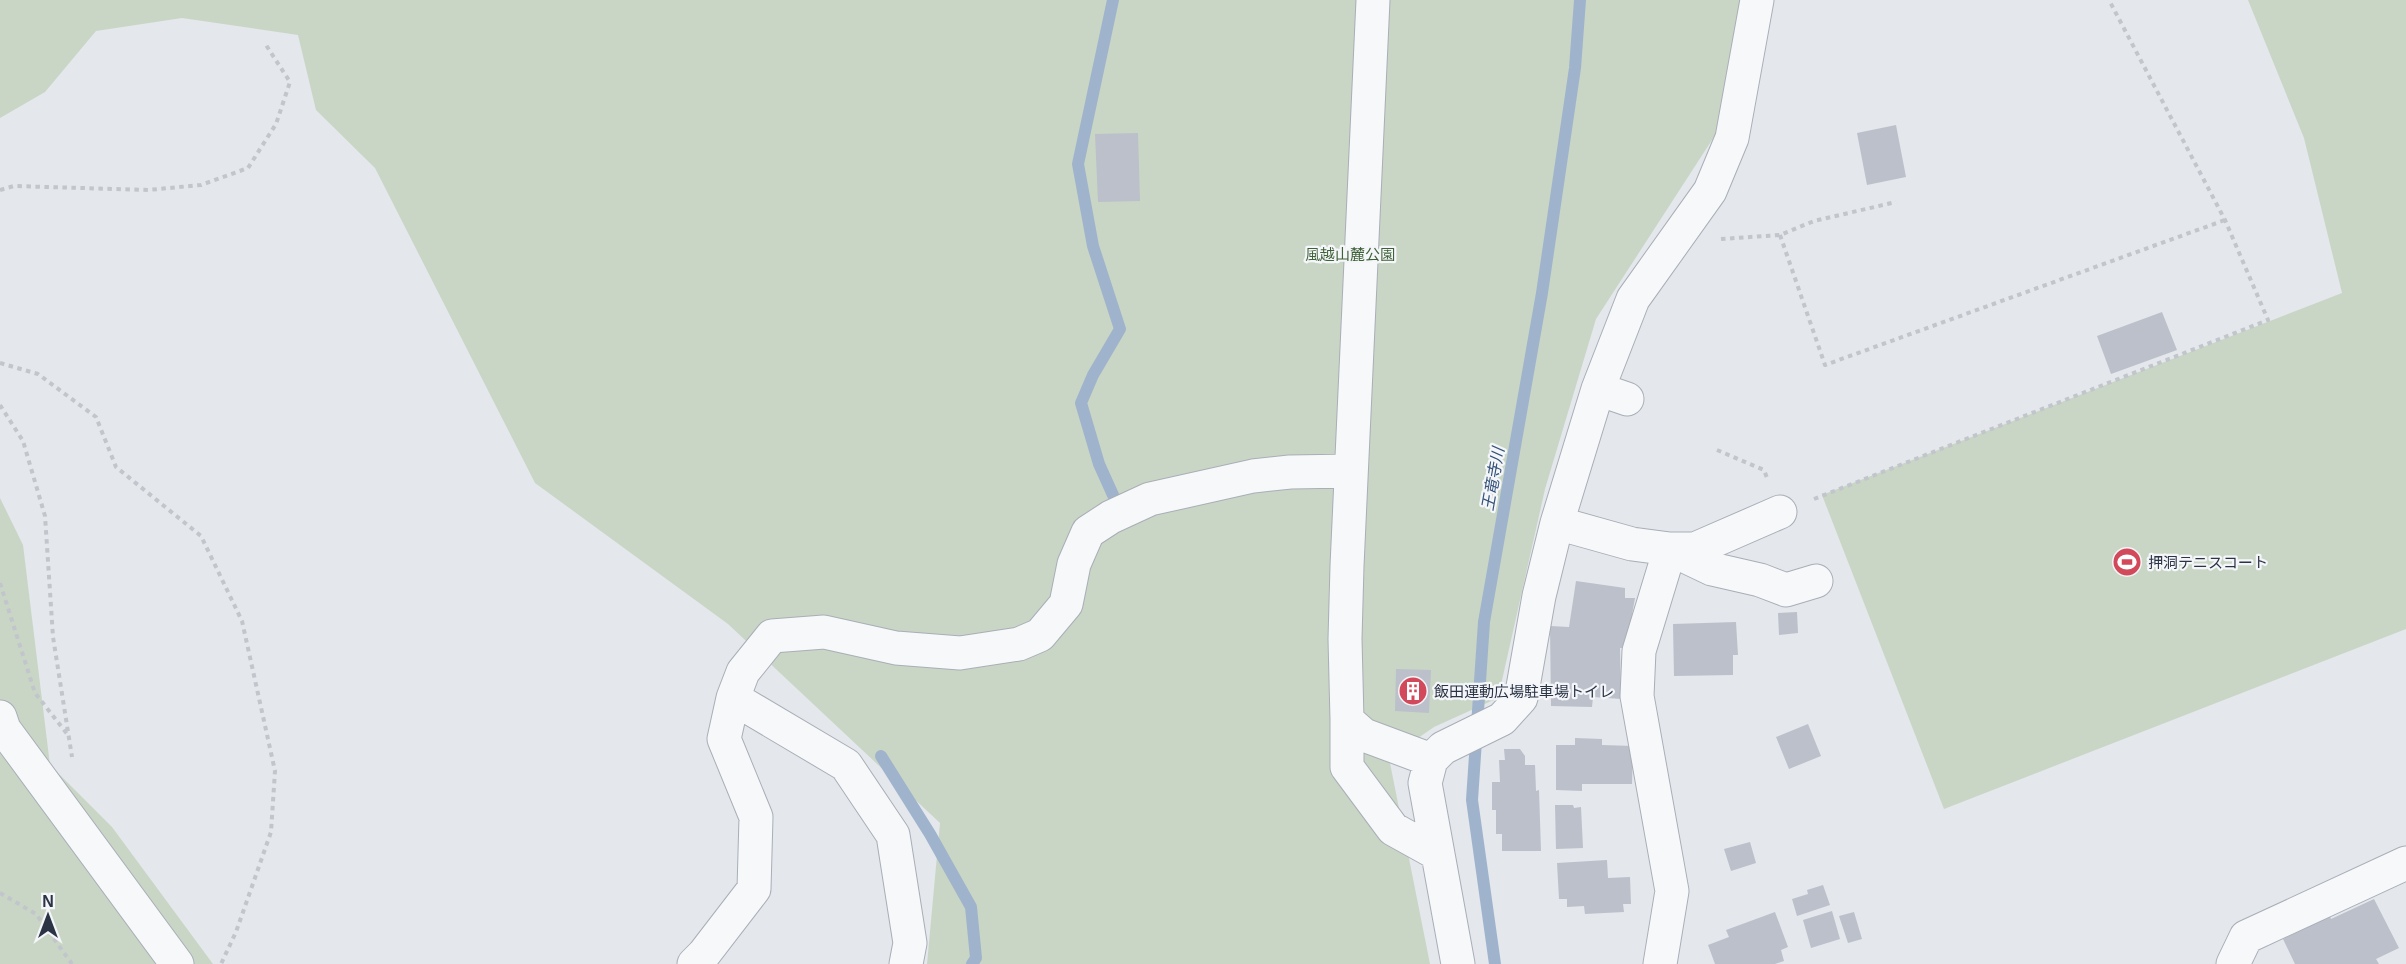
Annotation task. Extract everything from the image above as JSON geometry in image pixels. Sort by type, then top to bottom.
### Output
[{"type":"street","points":[[1373,0],[1345,639],[1347,767],[1393,829],[1438,854]]},
{"type":"street","points":[[1458,964],[1425,783],[1437,754],[1502,719],[1521,698],[1539,596],[1557,523],[1613,394],[1633,299],[1710,191],[1732,138],[1757,0]]},
{"type":"street","points":[[694,964],[754,889],[756,817],[724,739],[733,699],[743,672],[772,636],[825,632],[896,648],[960,653],[1019,644],[1040,635],[1066,604],[1074,564],[1088,532],[1111,517],[1150,499],[1253,476],[1290,472],[1351,471]]},
{"type":"street","points":[[1557,523],[1632,544],[1670,549],[1695,549],[1780,512]]},
{"type":"street","points":[[1670,549],[1712,569],[1760,580],[1786,590],[1816,581]]},
{"type":"street","points":[[1660,964],[1672,891],[1638,685],[1639,651],[1670,549]]},
{"type":"street","points":[[733,699],[846,765],[893,835],[910,943],[906,964]]},
{"type":"street","points":[[0,717],[4,729],[177,964]]},
{"type":"street","points":[[1347,720],[1364,735],[1437,754]]},
{"type":"street","points":[[2233,964],[2246,937],[2406,863]]},
{"type":"path","points":[[1780,512],[2268,320],[2225,220],[2109,0]]},
{"type":"path","points":[[0,190],[14,186],[148,190],[201,185],[248,168],[276,124],[290,82],[266,45]]},
{"type":"path","points":[[1668,251],[1722,239],[1780,235],[1814,220],[1896,202]]},
{"type":"path","points":[[1780,235],[1826,365],[2225,220]]},
{"type":"path","points":[[0,363],[38,374],[96,417],[116,467],[201,536],[242,621],[275,771],[275,781],[271,832],[236,932],[220,964]]},
{"type":"path","points":[[0,405],[23,441],[45,516],[52,637],[73,759]]},
{"type":"path","points":[[1717,450],[1764,470]]},
{"type":"path","points":[[0,583],[35,693],[69,736]]},
{"type":"path","points":[[0,893],[36,914],[72,964]]},
{"type":"green space","name":"風越山麓公園","points":[[0,0],[1740,0],[1721,126],[1596,319],[1545,489],[1498,698],[1434,727],[1389,758],[1430,964],[927,964],[940,823],[728,624],[535,483],[375,168],[316,110],[298,35],[182,18],[96,31],[45,92],[0,118]]},
{"type":"green space","name":"押洞テニスコート","points":[[2248,0],[2406,0],[2406,629],[1944,809],[1822,495],[2342,293],[2304,138]]},
{"type":"green space","points":[[0,498],[23,545],[50,765],[112,827],[213,964],[0,964]]},
{"type":"building","points":[[1896,125],[1906,177],[1867,185],[1857,133]]},
{"type":"building","points":[[1138,133],[1140,201],[1098,202],[1095,134]]},
{"type":"building","points":[[2162,312],[2177,350],[2111,374],[2097,336]]},
{"type":"building","points":[[1576,581],[1625,588],[1625,598],[1635,598],[1626,648],[1620,648],[1621,699],[1593,697],[1592,707],[1551,706],[1550,626],[1569,627]]},
{"type":"building","points":[[1797,612],[1798,633],[1779,635],[1778,613]]},
{"type":"building","points":[[1736,622],[1738,655],[1733,655],[1733,675],[1674,676],[1673,624]]},
{"type":"building","name":"飯田運動広場駐車場トイレ","points":[[1396,669],[1431,670],[1429,713],[1395,711]]},
{"type":"building","points":[[1808,724],[1821,756],[1789,769],[1776,737]]},
{"type":"building","points":[[1575,738],[1602,739],[1602,745],[1633,746],[1632,784],[1582,784],[1582,791],[1556,790],[1556,745],[1575,745]]},
{"type":"building","points":[[1504,749],[1520,749],[1525,756],[1525,765],[1535,765],[1536,791],[1539,790],[1541,851],[1502,851],[1502,834],[1496,834],[1496,810],[1492,810],[1492,782],[1500,782],[1499,760],[1505,760]]},
{"type":"building","points":[[1555,805],[1581,807],[1583,848],[1556,849]]},
{"type":"building","points":[[1750,842],[1756,863],[1731,871],[1724,849]]},
{"type":"building","points":[[1607,860],[1608,878],[1630,877],[1631,904],[1623,904],[1624,912],[1585,914],[1584,906],[1567,907],[1567,899],[1559,899],[1557,863]]},
{"type":"building","points":[[1823,885],[1830,905],[1797,916],[1792,899],[1808,894],[1807,890]]},
{"type":"building","points":[[2374,899],[2399,948],[2376,959],[2379,964],[2295,964],[2283,939],[2330,916],[2331,919]]},
{"type":"building","points":[[1832,911],[1840,939],[1811,948],[1803,920]]},
{"type":"building","points":[[1775,912],[1788,947],[1781,950],[1784,961],[1775,964],[1715,964],[1708,945],[1729,937],[1726,930]]},
{"type":"building","points":[[1854,912],[1862,939],[1848,943],[1839,916]]},
{"type":"waterway","points":[[1113,0],[1078,164],[1093,246],[1120,329],[1093,375],[1081,403],[1099,464],[1113,495]]},
{"type":"waterway","name":"王竜寺川","points":[[1495,964],[1472,800],[1484,622],[1542,293],[1575,68],[1580,0]]},
{"type":"waterway","points":[[881,756],[930,834],[971,907],[976,958],[972,964]]},
{"type":"place","name":"押洞テニスコート","points":[[2127,562]]},
{"type":"place","name":"飯田運動広場駐車場トイレ","points":[[1413,691]]}]
